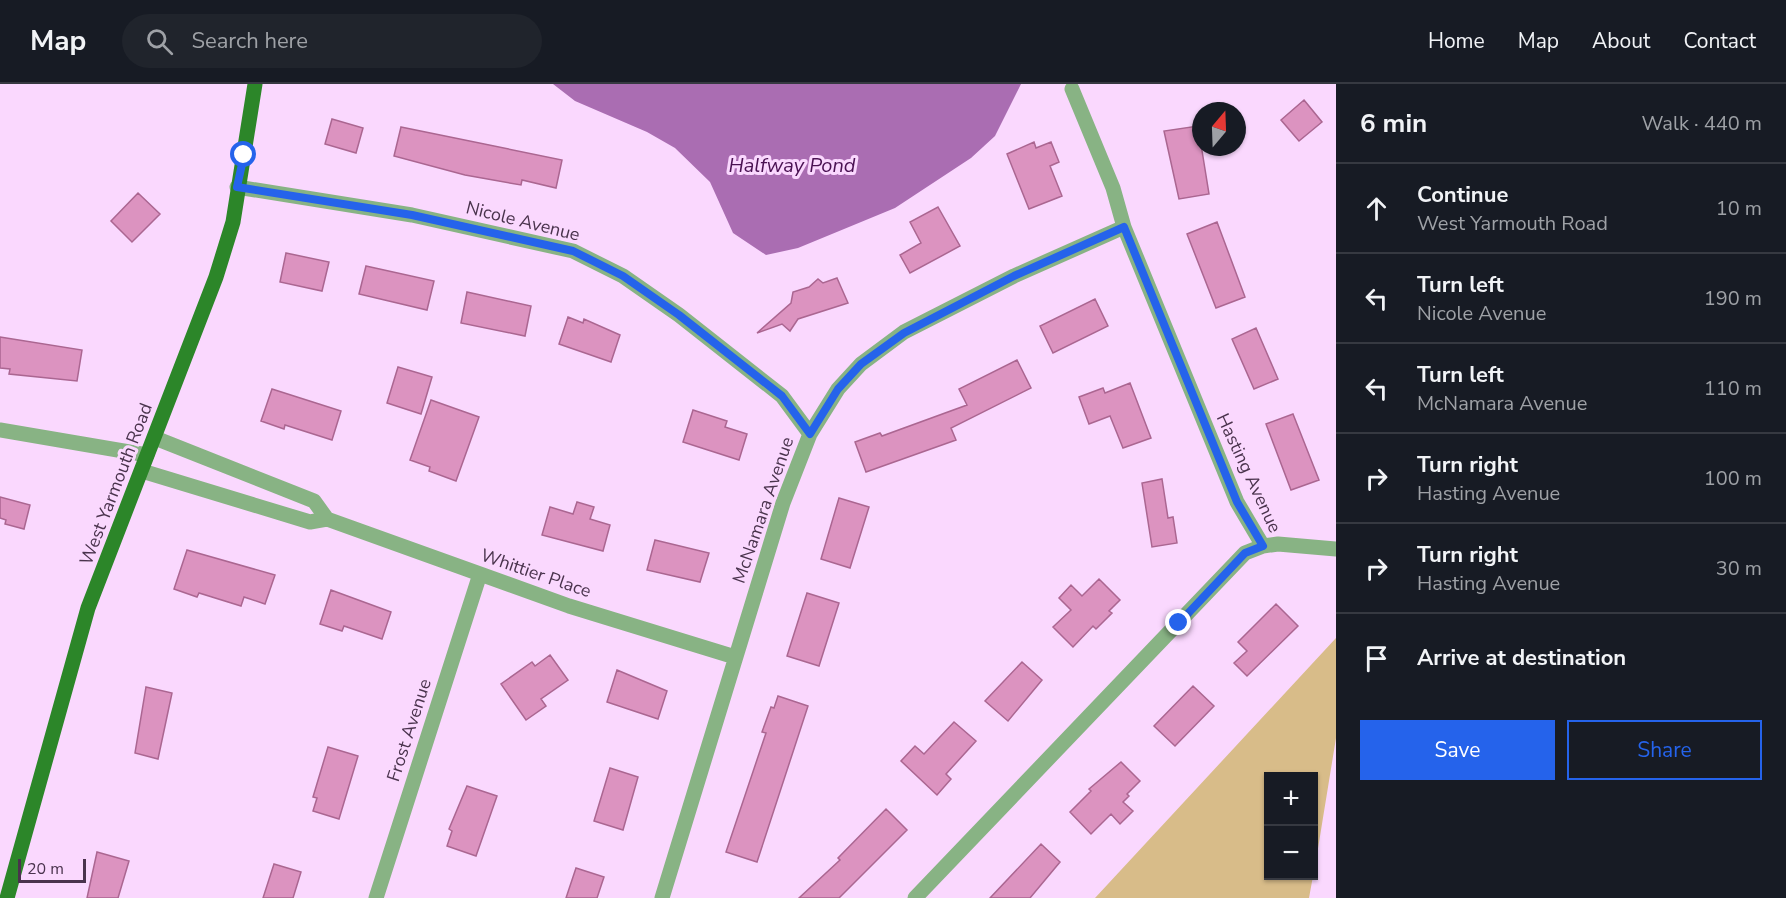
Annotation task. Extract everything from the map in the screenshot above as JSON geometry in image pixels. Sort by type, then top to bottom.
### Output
[{"type":"main road","name":"West Yarmouth Road","points":[[7,898],[88,608],[216,278],[233,222],[255,84]]},
{"type":"street","name":"Hasting Avenue","points":[[915,898],[1245,553],[1263,546],[1237,502],[1124,227],[1113,188],[1072,89]]},
{"type":"street","name":"Nicole Avenue","points":[[237,187],[412,215],[573,251],[623,276],[679,315],[782,396],[810,434]]},
{"type":"street","name":"McNamara Avenue","points":[[662,898],[783,503],[810,434],[838,389],[861,364],[904,333],[1014,276],[1124,227]]},
{"type":"street","points":[[0,430],[147,455]]},
{"type":"street","name":"Whittier Place","points":[[155,438],[314,501],[327,519]]},
{"type":"street","name":"Whittier Place","points":[[142,471],[310,522],[327,519],[569,606],[735,657]]},
{"type":"street","points":[[1263,546],[1278,544],[1336,549]]},
{"type":"street","name":"Frost Avenue","points":[[376,898],[480,574]]},
{"type":"shaded area","points":[[1336,638],[1336,738],[1318,848],[1318,772],[1264,772],[1264,880],[1312,880],[1309,898],[1095,898]]},
{"type":"water","name":"Halfway Pond","points":[[553,84],[1021,84],[995,136],[971,158],[895,208],[798,248],[766,255],[733,233],[710,182],[675,148],[647,132],[575,101]]},
{"type":"building","points":[[1304,100],[1322,122],[1299,141],[1281,120]]},
{"type":"building","points":[[332,119],[363,128],[356,153],[325,144]]},
{"type":"building","points":[[401,127],[562,160],[556,188],[522,180],[521,185],[465,175],[394,156]]},
{"type":"building","points":[[1192,127],[1192,156],[1203,156],[1209,194],[1179,199],[1164,131]]},
{"type":"building","points":[[1034,142],[1036,148],[1051,142],[1059,162],[1050,166],[1062,196],[1029,209],[1007,154]]},
{"type":"building","points":[[138,193],[160,214],[132,242],[111,221]]},
{"type":"building","points":[[938,207],[960,246],[910,273],[900,255],[921,243],[910,222]]},
{"type":"building","points":[[1217,222],[1245,297],[1216,308],[1187,234]]},
{"type":"building","points":[[286,253],[329,262],[322,291],[280,282]]},
{"type":"building","points":[[366,266],[434,281],[427,310],[359,294]]},
{"type":"building","points":[[837,278],[848,303],[798,319],[790,331],[782,324],[757,333],[791,303],[793,292],[809,287],[818,279],[823,283]]},
{"type":"building","points":[[467,292],[531,306],[525,336],[461,323]]},
{"type":"building","points":[[1095,299],[1108,326],[1053,353],[1040,326]]},
{"type":"building","points":[[568,317],[583,323],[584,319],[620,335],[611,362],[559,344]]},
{"type":"building","points":[[1256,328],[1278,379],[1254,389],[1232,339]]},
{"type":"building","points":[[0,337],[82,350],[77,381],[9,374],[10,369],[0,368]]},
{"type":"building","points":[[1017,360],[1031,388],[951,428],[956,440],[866,472],[855,442],[880,433],[882,436],[967,405],[959,389]]},
{"type":"building","points":[[398,367],[432,377],[421,414],[387,403]]},
{"type":"building","points":[[1130,383],[1151,438],[1123,448],[1110,416],[1089,424],[1079,397],[1103,388],[1105,393]]},
{"type":"building","points":[[272,389],[341,411],[332,440],[285,425],[284,429],[261,421]]},
{"type":"building","points":[[431,400],[479,417],[456,481],[429,471],[430,467],[410,460]]},
{"type":"building","points":[[693,410],[727,421],[725,427],[747,434],[739,460],[683,442]]},
{"type":"building","points":[[1293,414],[1319,480],[1291,490],[1266,424]]},
{"type":"building","points":[[1162,479],[1168,518],[1173,517],[1177,543],[1152,547],[1142,483]]},
{"type":"building","points":[[0,497],[30,505],[24,529],[5,524],[6,520],[0,518]]},
{"type":"building","points":[[839,498],[869,507],[850,568],[821,559]]},
{"type":"building","points":[[577,502],[594,507],[590,519],[610,525],[603,551],[542,535],[550,507],[573,514]]},
{"type":"building","points":[[655,540],[709,553],[700,582],[647,570]]},
{"type":"building","points":[[187,550],[275,575],[265,604],[244,597],[241,606],[199,593],[197,597],[174,589]]},
{"type":"building","points":[[1099,579],[1120,600],[1109,611],[1112,613],[1096,629],[1093,626],[1073,647],[1053,627],[1071,610],[1059,598],[1071,585],[1082,596]]},
{"type":"building","points":[[331,590],[391,612],[382,639],[344,626],[342,631],[320,624]]},
{"type":"building","points":[[807,593],[839,603],[819,666],[787,656]]},
{"type":"building","points":[[1276,604],[1298,626],[1247,676],[1234,663],[1247,651],[1238,642]]},
{"type":"building","points":[[550,655],[568,680],[541,699],[546,706],[526,720],[501,684],[532,662],[535,666]]},
{"type":"building","points":[[1022,662],[1042,680],[1008,721],[985,701]]},
{"type":"building","points":[[617,670],[667,691],[658,719],[607,702]]},
{"type":"building","points":[[1193,686],[1214,706],[1175,746],[1154,726]]},
{"type":"building","points":[[146,687],[172,693],[158,759],[135,753]]},
{"type":"building","points":[[778,696],[808,706],[757,862],[726,852],[766,733],[762,732],[771,707],[774,708]]},
{"type":"building","points":[[954,722],[976,741],[946,774],[951,779],[937,795],[901,761],[915,746],[924,754]]},
{"type":"building","points":[[328,747],[358,756],[339,819],[313,811],[317,798],[313,797]]},
{"type":"building","points":[[1121,762],[1140,781],[1127,794],[1129,796],[1123,802],[1133,811],[1120,824],[1111,814],[1091,834],[1070,812],[1091,791],[1089,789]]},
{"type":"building","points":[[610,768],[638,777],[623,830],[594,821]]},
{"type":"building","points":[[467,786],[497,796],[476,856],[447,846],[452,831],[449,829]]},
{"type":"building","points":[[886,809],[907,830],[839,898],[799,898],[840,860],[838,858]]},
{"type":"building","points":[[1041,844],[1060,862],[1030,898],[990,898]]},
{"type":"building","points":[[97,852],[129,861],[118,898],[87,898]]},
{"type":"building","points":[[274,864],[301,872],[293,898],[263,898]]},
{"type":"building","points":[[576,868],[604,877],[597,898],[566,898]]},
{"type":"route","points":[[244,155],[237,187],[412,215],[573,251],[623,276],[679,315],[782,396],[810,434],[838,389],[861,364],[904,333],[1014,276],[1124,227],[1237,502],[1263,546],[1245,553],[1179,623]]}]
